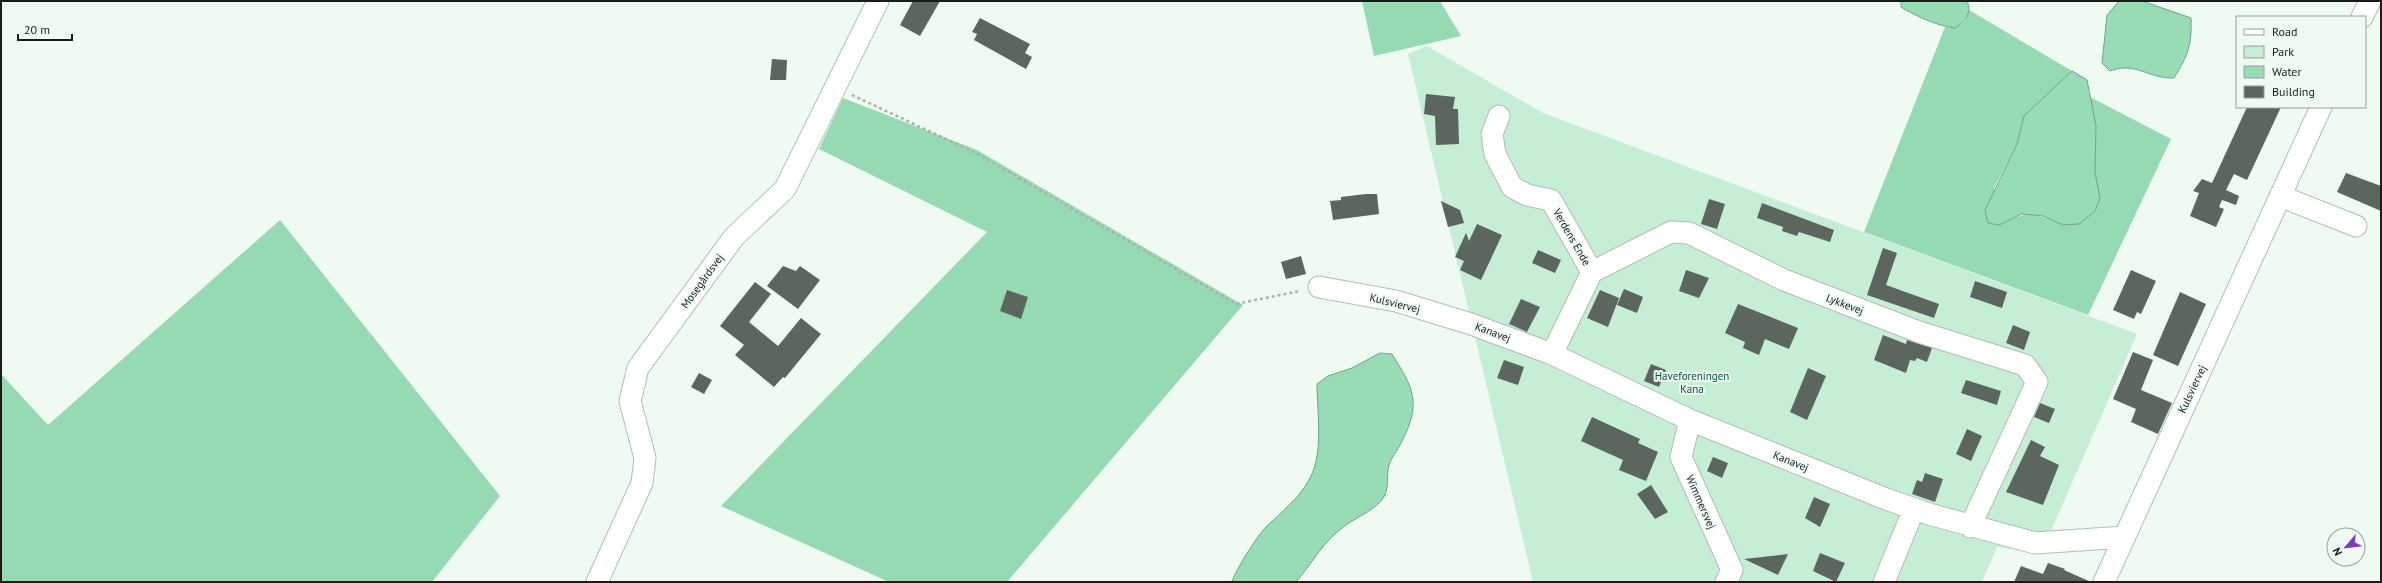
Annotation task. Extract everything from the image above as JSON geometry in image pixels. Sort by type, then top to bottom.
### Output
[{"type":"street","name":"Mosegårdsvej","points":[[597,582],[642,483],[645,458],[630,401],[638,368],[734,237],[785,189],[878,1]]},
{"type":"street","points":[[2362,16],[2370,1]]},
{"type":"street","name":"Kulsviervej","points":[[2104,582],[2321,108]]},
{"type":"street","name":"Verdens Ende","points":[[1499,116],[1492,134],[1495,154],[1512,187],[1527,195],[1551,200],[1592,272]]},
{"type":"street","points":[[2280,196],[2356,226]]},
{"type":"street","name":"Lykkevej","points":[[1592,272],[1671,232],[1689,233],[1784,280],[1919,332],[2025,365],[2037,382],[1970,527]]},
{"type":"street","points":[[1552,354],[1592,272]]},
{"type":"street","name":"Kulsviervej","points":[[1319,287],[1396,301],[1470,324]]},
{"type":"street","name":"Kanavej","points":[[1470,324],[1552,354],[1690,420],[1914,509],[1970,527],[2035,543],[2125,537]]},
{"type":"street","name":"Wimmersvej","points":[[1690,420],[1681,457],[1732,570],[1726,582]]},
{"type":"street","points":[[1884,582],[1914,509]]},
{"type":"path","points":[[835,87],[978,154],[1236,304],[1319,287]]},
{"type":"green space","name":"Haveforeningen Kana","points":[[1427,46],[1543,113],[2137,334],[2041,554],[1997,547],[1982,582],[1533,582],[1408,54]]},
{"type":"shaded area","points":[[1362,1],[1440,1],[1461,36],[1374,56]]},
{"type":"shaded area","points":[[1969,10],[2072,71],[2024,116],[2017,144],[1994,188],[1999,225],[2017,217],[2031,215],[2045,218],[2063,225],[2100,198],[2095,173],[2096,126],[2090,97],[2171,139],[2088,315],[1864,232],[1945,27],[1955,28],[1965,21]]},
{"type":"shaded area","points":[[843,98],[977,150],[1243,305],[1007,582],[889,582],[721,506],[987,232],[819,149]]},
{"type":"shaded area","points":[[280,220],[500,496],[432,582],[1,582],[1,374],[48,425]]},
{"type":"water","points":[[1901,1],[1967,1],[1969,9],[1967,17],[1955,28],[1934,23],[1914,14],[1901,7]]},
{"type":"water","points":[[2119,1],[2142,1],[2191,18],[2190,43],[2183,63],[2174,78],[2165,78],[2127,68],[2119,68],[2110,71],[2102,63],[2107,15]]},
{"type":"water","points":[[2072,71],[2087,80],[2096,126],[2095,173],[2100,198],[2095,211],[2079,224],[2063,225],[2043,216],[2022,214],[1999,225],[1988,223],[1985,210],[2017,144],[2024,116]]},
{"type":"water","points":[[1380,353],[1392,354],[1410,386],[1413,405],[1412,416],[1408,427],[1401,444],[1390,462],[1387,487],[1382,500],[1331,537],[1296,582],[1232,582],[1242,562],[1261,533],[1296,498],[1310,478],[1317,456],[1319,432],[1317,384],[1328,376],[1352,368]]},
{"type":"building","points":[[913,1],[940,1],[920,36],[900,25]]},
{"type":"building","points":[[980,18],[1030,44],[1025,53],[1032,57],[1026,69],[974,40],[977,34],[972,32]]},
{"type":"building","points":[[772,59],[787,60],[786,80],[770,80]]},
{"type":"building","points":[[1426,94],[1455,97],[1453,109],[1458,109],[1459,144],[1436,145],[1435,116],[1424,114]]},
{"type":"building","points":[[2247,108],[2281,108],[2247,180],[2234,174],[2226,190],[2239,196],[2236,205],[2222,200],[2219,207],[2224,209],[2216,227],[2190,216],[2199,193],[2193,191],[2202,179],[2212,183]]},
{"type":"building","points":[[2346,173],[2381,186],[2381,211],[2337,192]]},
{"type":"building","points":[[1377,194],[1379,214],[1333,220],[1330,201],[1341,200],[1341,197]]},
{"type":"building","points":[[1709,199],[1725,204],[1717,229],[1701,224]]},
{"type":"building","points":[[1441,201],[1460,210],[1464,223],[1448,227]]},
{"type":"building","points":[[1762,203],[1834,230],[1830,242],[1799,232],[1797,236],[1782,231],[1783,227],[1757,218]]},
{"type":"building","points":[[1477,224],[1502,235],[1481,280],[1460,270],[1464,261],[1455,257],[1466,233],[1469,241]]},
{"type":"building","points":[[1883,248],[1897,253],[1886,285],[1939,304],[1934,318],[1867,295]]},
{"type":"building","points":[[1538,250],[1561,260],[1555,273],[1532,263]]},
{"type":"building","points":[[1301,256],[1306,274],[1286,279],[1281,262]]},
{"type":"building","points":[[783,266],[796,271],[800,266],[820,280],[798,309],[767,286]]},
{"type":"building","points":[[1686,270],[1709,278],[1699,298],[1679,291]]},
{"type":"building","points":[[2131,270],[2156,281],[2141,314],[2137,312],[2134,319],[2113,310]]},
{"type":"building","points":[[1975,281],[2007,292],[2002,308],[1970,297]]},
{"type":"building","points":[[755,282],[771,294],[749,322],[778,346],[801,318],[821,334],[785,378],[783,377],[774,387],[735,355],[744,345],[720,326]]},
{"type":"building","points":[[1624,289],[1643,297],[1637,313],[1617,305]]},
{"type":"building","points":[[1007,290],[1028,297],[1021,319],[1000,311]]},
{"type":"building","points":[[1600,290],[1619,298],[1608,327],[1587,318]]},
{"type":"building","points":[[2180,292],[2206,304],[2178,366],[2153,355]]},
{"type":"building","points":[[1521,299],[1540,307],[1527,332],[1509,324]]},
{"type":"building","points":[[1738,304],[1798,328],[1789,349],[1765,339],[1759,355],[1743,348],[1745,342],[1725,333]]},
{"type":"building","points":[[2013,325],[2030,332],[2024,350],[2006,343]]},
{"type":"building","points":[[1883,335],[1906,344],[1907,340],[1932,348],[1927,362],[1917,358],[1915,361],[1910,360],[1906,373],[1874,360]]},
{"type":"building","points":[[2133,352],[2153,360],[2141,390],[2172,403],[2158,434],[2131,422],[2136,409],[2113,399]]},
{"type":"building","points":[[1504,360],[1524,367],[1518,385],[1497,378]]},
{"type":"building","points":[[1651,364],[1666,370],[1659,387],[1644,381]]},
{"type":"building","points":[[1808,368],[1826,376],[1807,420],[1790,412]]},
{"type":"building","points":[[699,373],[712,380],[704,394],[691,387]]},
{"type":"building","points":[[1966,380],[2001,391],[1997,405],[1961,393]]},
{"type":"building","points":[[2040,403],[2055,409],[2049,423],[2034,417]]},
{"type":"building","points":[[1592,417],[1640,439],[1638,443],[1658,452],[1646,481],[1619,470],[1623,460],[1581,441]]},
{"type":"building","points":[[1967,429],[1982,436],[1971,461],[1956,454]]},
{"type":"building","points":[[2031,440],[2045,447],[2040,456],[2059,465],[2043,505],[2006,492]]},
{"type":"building","points":[[1713,457],[1728,463],[1722,478],[1707,471]]},
{"type":"building","points":[[1925,473],[1943,479],[1935,502],[1912,494],[1917,480],[1922,482]]},
{"type":"building","points":[[1651,485],[1668,512],[1655,519],[1637,494]]},
{"type":"building","points":[[1814,497],[1830,504],[1820,527],[1805,518]]},
{"type":"building","points":[[1820,553],[1845,563],[1836,582],[1813,571]]},
{"type":"building","points":[[1788,554],[1778,575],[1744,559]]},
{"type":"building","points":[[2048,563],[2065,569],[2064,570],[2091,582],[2014,582],[2021,566],[2043,574]]}]
